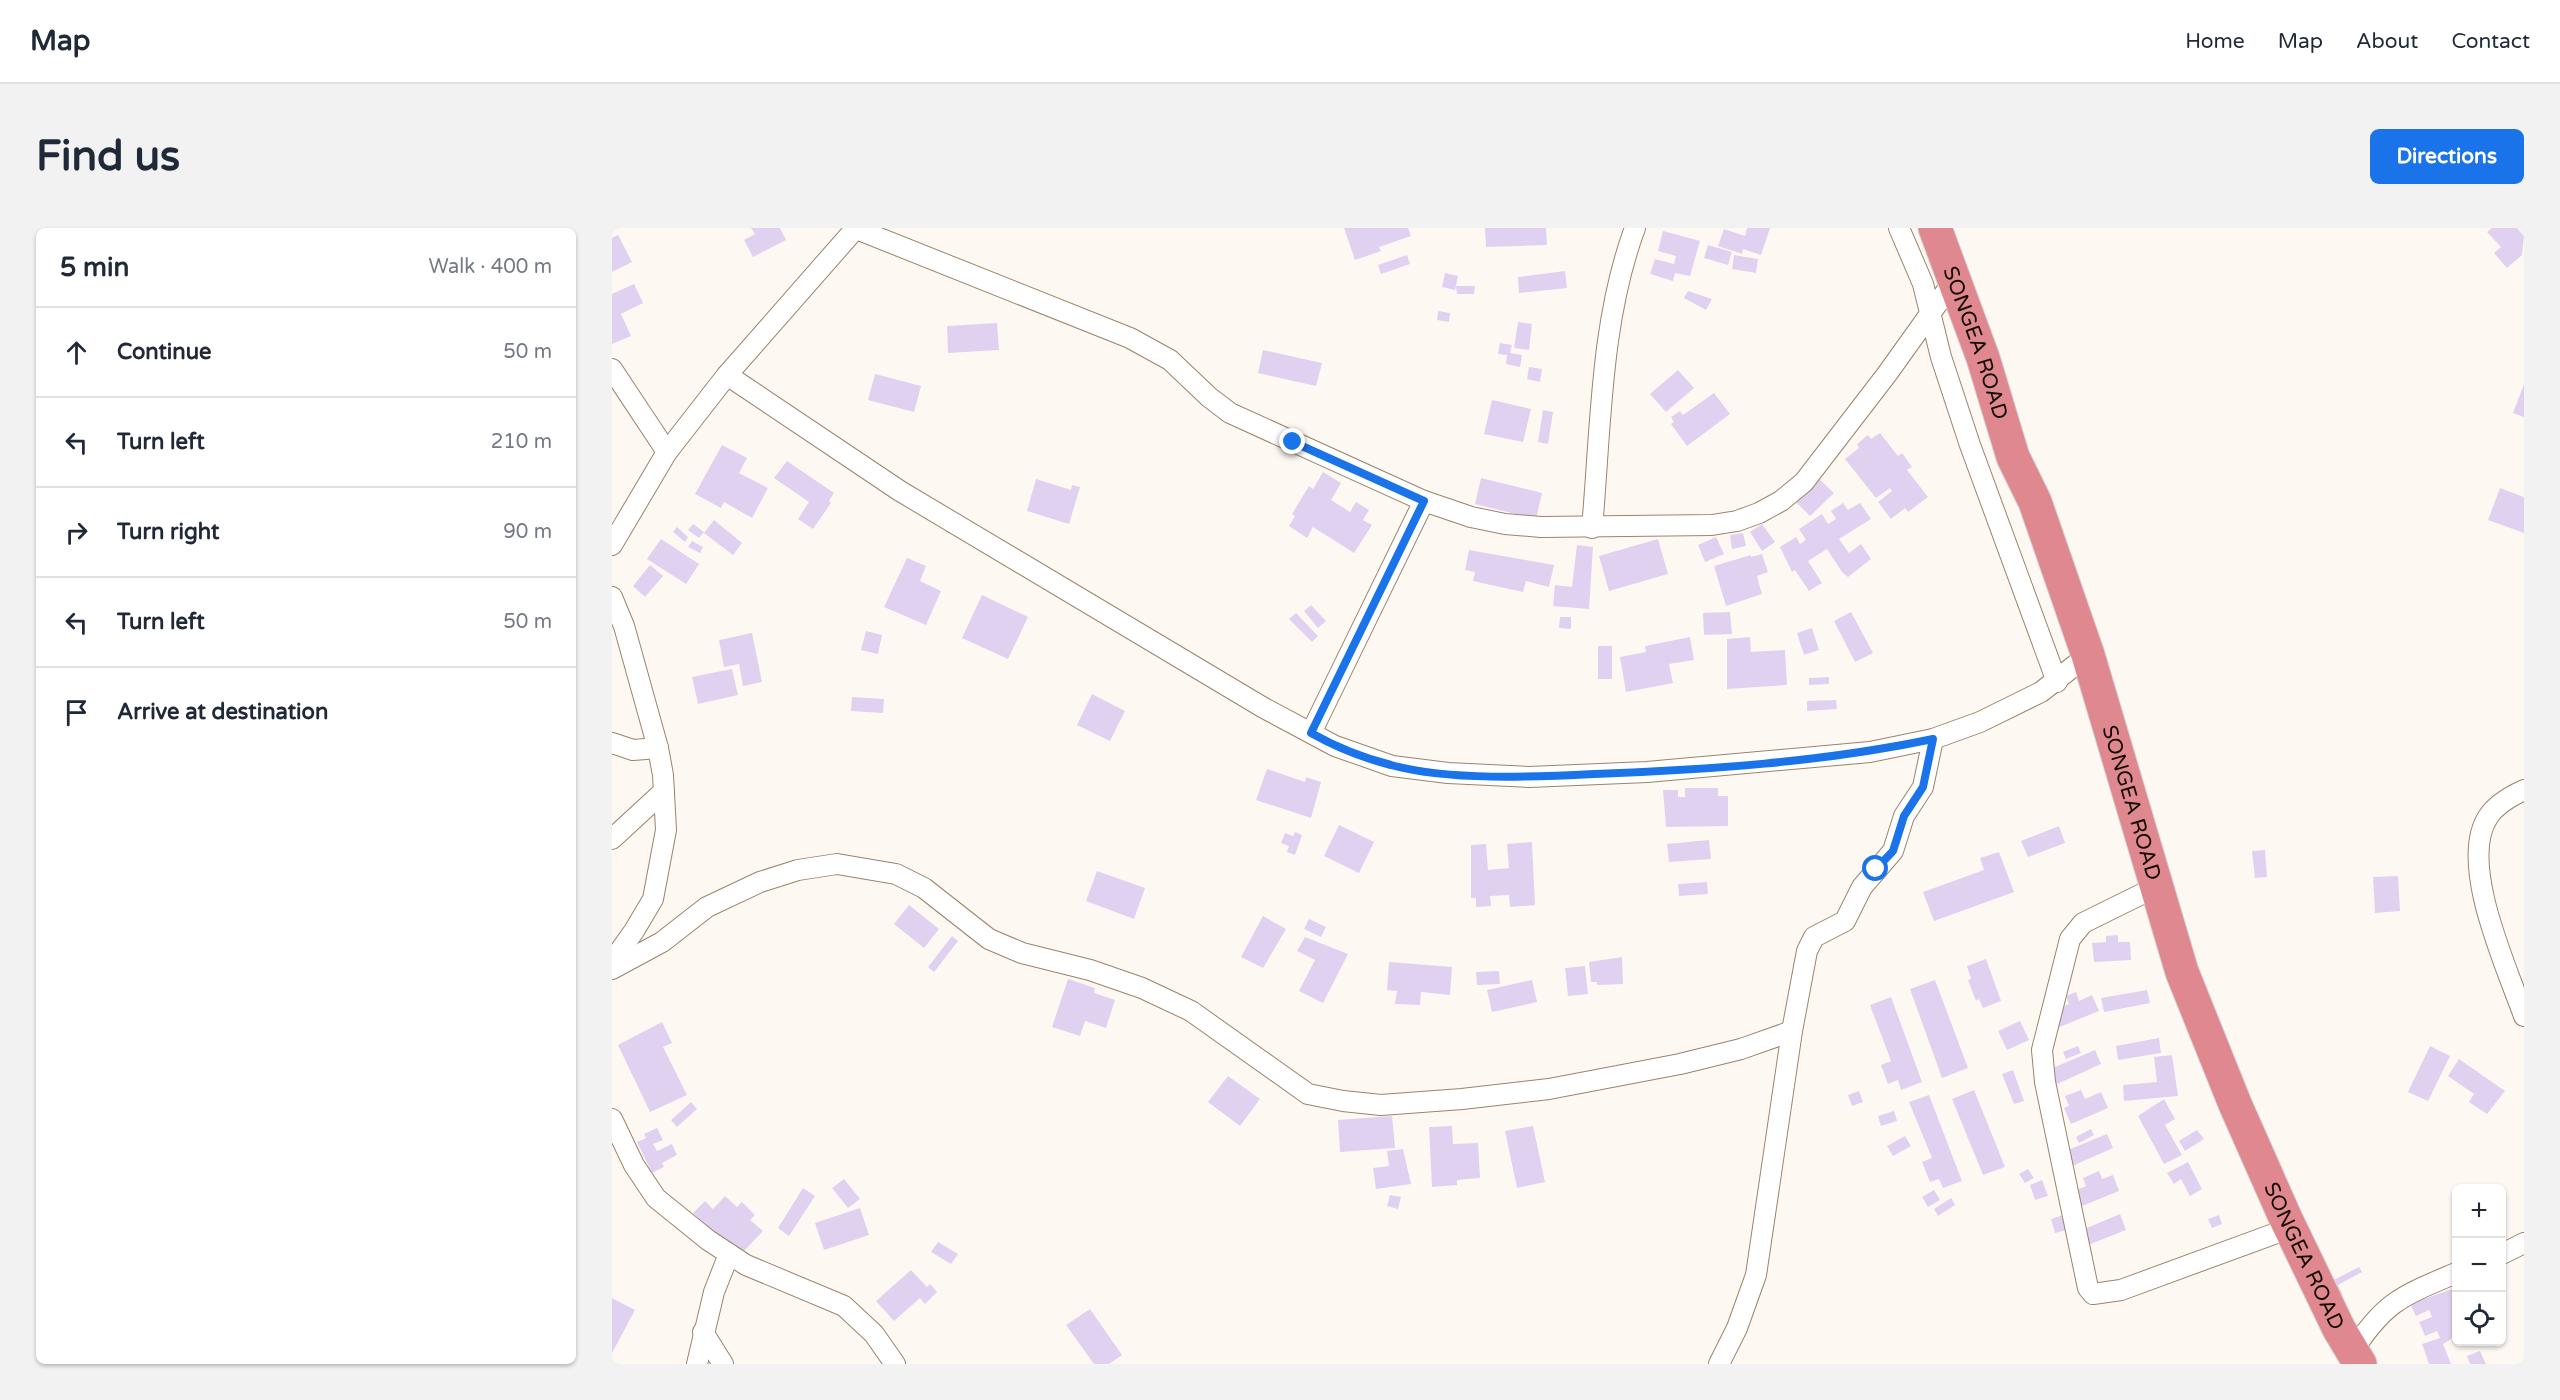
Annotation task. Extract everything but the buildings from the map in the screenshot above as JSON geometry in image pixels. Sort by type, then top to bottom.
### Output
[{"type":"highway","name":"SONGEA ROAD","points":[[1935,228],[1955,279],[2013,457],[2035,502],[2088,655],[2129,784],[2156,887],[2182,972],[2207,1036],[2290,1228],[2356,1358]]},
{"type":"street","points":[[612,544],[667,452],[727,375],[855,228],[1082,316],[1170,360],[1192,378],[1209,397],[1230,413],[1424,501],[1471,517],[1505,524],[1592,528],[1712,525],[1737,520],[1780,501],[1818,466],[1955,279]]},
{"type":"street","points":[[1592,528],[1610,336],[1624,256],[1635,228]]},
{"type":"street","points":[[1899,228],[1932,309],[1941,357],[1970,446],[2057,682]]},
{"type":"street","points":[[612,369],[667,452]]},
{"type":"street","points":[[727,375],[900,491],[1311,733],[1335,746],[1392,766],[1448,773],[1529,777],[1647,772],[1870,752],[1933,739],[1980,722],[2041,692],[2057,682],[2088,655]]},
{"type":"street","points":[[1311,733],[1424,501]]},
{"type":"street","points":[[612,597],[624,626],[658,748],[666,830],[653,898],[634,931],[612,962]]},
{"type":"street","points":[[1719,1364],[1737,1328],[1756,1275],[1792,1031],[1803,968],[1811,941],[1814,937],[1845,921],[1862,887],[1893,851],[1904,816],[1923,787],[1933,739]]},
{"type":"street","points":[[612,743],[633,750],[658,748]]},
{"type":"street","points":[[2524,790],[2497,807],[2487,818],[2477,857],[2488,913],[2524,1016]]},
{"type":"street","points":[[612,839],[664,791]]},
{"type":"street","points":[[612,969],[662,942],[707,907],[760,882],[798,870],[837,864],[896,874],[924,888],[989,939],[1022,953],[1100,973],[1191,1011],[1308,1094],[1343,1101],[1381,1105],[1462,1100],[1549,1089],[1690,1062],[1741,1049],[1792,1031]]},
{"type":"street","points":[[2156,887],[2083,923],[2070,939],[2042,1050],[2045,1082],[2081,1249],[2084,1277],[2093,1294],[2102,1294],[2290,1228]]},
{"type":"street","points":[[612,1119],[634,1165],[656,1198],[729,1254],[844,1306],[874,1334],[895,1364]]},
{"type":"street","points":[[2506,1252],[2524,1243]]},
{"type":"street","points":[[697,1364],[703,1332],[729,1254]]},
{"type":"street","points":[[2356,1358],[2368,1328],[2393,1302],[2452,1275]]},
{"type":"street","points":[[703,1332],[723,1364]]},
{"type":"route","points":[[1293,442],[1424,501],[1311,733],[1335,746],[1392,766],[1448,773],[1529,777],[1647,772],[1870,752],[1933,739],[1929,768],[1923,787],[1904,816],[1893,851],[1876,869]]}]
